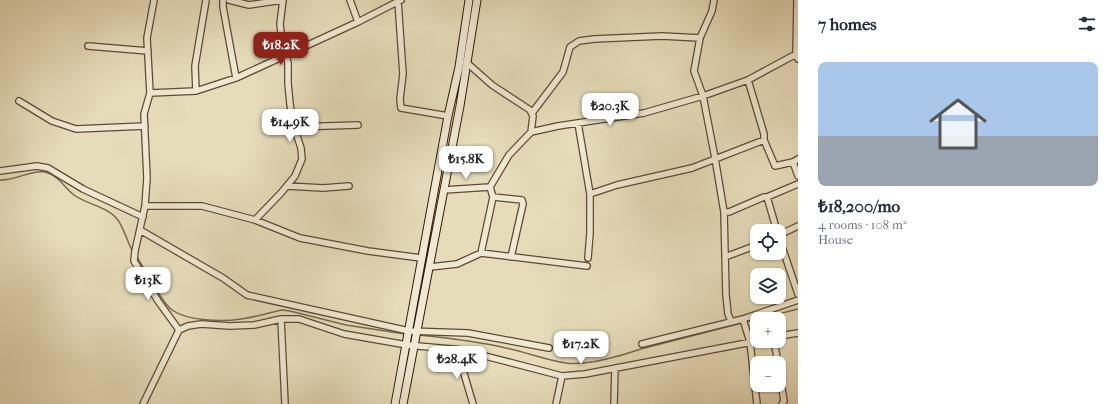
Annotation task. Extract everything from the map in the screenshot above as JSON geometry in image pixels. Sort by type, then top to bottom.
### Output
[{"type":"main road","points":[[395,404],[421,258],[459,66],[470,0]]},
{"type":"main road","points":[[403,404],[430,267],[477,0]]},
{"type":"street","points":[[154,0],[147,38],[150,93],[144,114],[147,178],[145,206],[134,261],[158,301],[179,330]]},
{"type":"street","points":[[196,91],[195,66],[206,0]]},
{"type":"street","points":[[224,0],[236,78]]},
{"type":"street","points":[[229,0],[249,5],[283,0],[280,24],[282,41],[288,62],[288,82],[294,127],[301,148],[302,159],[295,176],[254,220]]},
{"type":"street","points":[[350,0],[358,22]]},
{"type":"street","points":[[714,0],[712,11],[700,38],[694,71],[703,96],[724,212],[726,295],[728,314],[731,321]]},
{"type":"street","points":[[481,254],[493,197],[490,187],[509,155],[531,132],[644,113],[703,96],[748,80],[797,56],[796,0]]},
{"type":"street","points":[[150,93],[196,91],[236,78],[400,1],[403,74],[400,99],[401,108],[448,116]]},
{"type":"street","points":[[532,113],[563,72],[570,47],[579,42],[594,39],[662,36],[700,38]]},
{"type":"street","points":[[88,46],[148,51]]},
{"type":"street","points":[[466,62],[492,85],[530,110],[533,116],[531,132]]},
{"type":"street","points":[[748,80],[764,134],[764,140],[775,166],[796,160],[798,176]]},
{"type":"street","points":[[19,101],[52,121],[76,129],[145,126]]},
{"type":"street","points":[[578,123],[590,194],[590,233],[588,258]]},
{"type":"street","points":[[294,127],[358,125]]},
{"type":"street","points":[[590,194],[616,185],[692,168],[764,140]]},
{"type":"street","points":[[0,171],[37,166],[48,168],[82,189],[143,217]]},
{"type":"street","points":[[724,212],[729,212],[798,184]]},
{"type":"street","points":[[287,186],[323,188],[349,186]]},
{"type":"street","points":[[444,190],[490,187]]},
{"type":"street","points":[[493,197],[522,200],[523,204],[511,257]]},
{"type":"street","points":[[767,197],[775,224]]},
{"type":"street","points":[[145,206],[202,206],[254,220],[300,238],[368,251],[421,258]]},
{"type":"street","points":[[786,232],[798,226]]},
{"type":"street","points":[[140,230],[223,278],[247,295],[408,337],[416,338],[468,333],[549,348]]},
{"type":"street","points":[[725,257],[750,247]]},
{"type":"street","points":[[430,267],[457,264],[481,254],[588,266]]},
{"type":"street","points":[[786,259],[798,294]]},
{"type":"street","points":[[642,344],[731,321],[744,322],[798,300]]},
{"type":"street","points":[[281,319],[285,404]]},
{"type":"street","points":[[143,404],[179,330],[188,326],[201,324],[230,326],[254,325],[281,319],[298,319],[344,334],[416,338],[457,350],[462,350],[562,376],[585,374],[750,342],[744,322]]},
{"type":"street","points":[[786,335],[798,333]]},
{"type":"street","points":[[751,348],[757,404]]},
{"type":"street","points":[[457,350],[473,404]]},
{"type":"street","points":[[614,404],[615,368]]},
{"type":"street","points":[[556,404],[562,376]]},
{"type":"street","points":[[782,392],[784,401],[782,404]]},
{"type":"waterway","points":[[0,180],[12,179],[35,172],[45,172],[54,176],[74,195],[108,211],[113,215],[119,222],[133,252]]},
{"type":"waterway","points":[[137,257],[163,300],[172,310],[179,314],[205,320],[233,320],[282,310],[346,325],[405,334]]},
{"type":"waterway","points":[[786,312],[798,309]]},
{"type":"waterway","points":[[419,335],[484,343],[558,362],[574,364],[593,362],[614,357],[750,321]]}]
